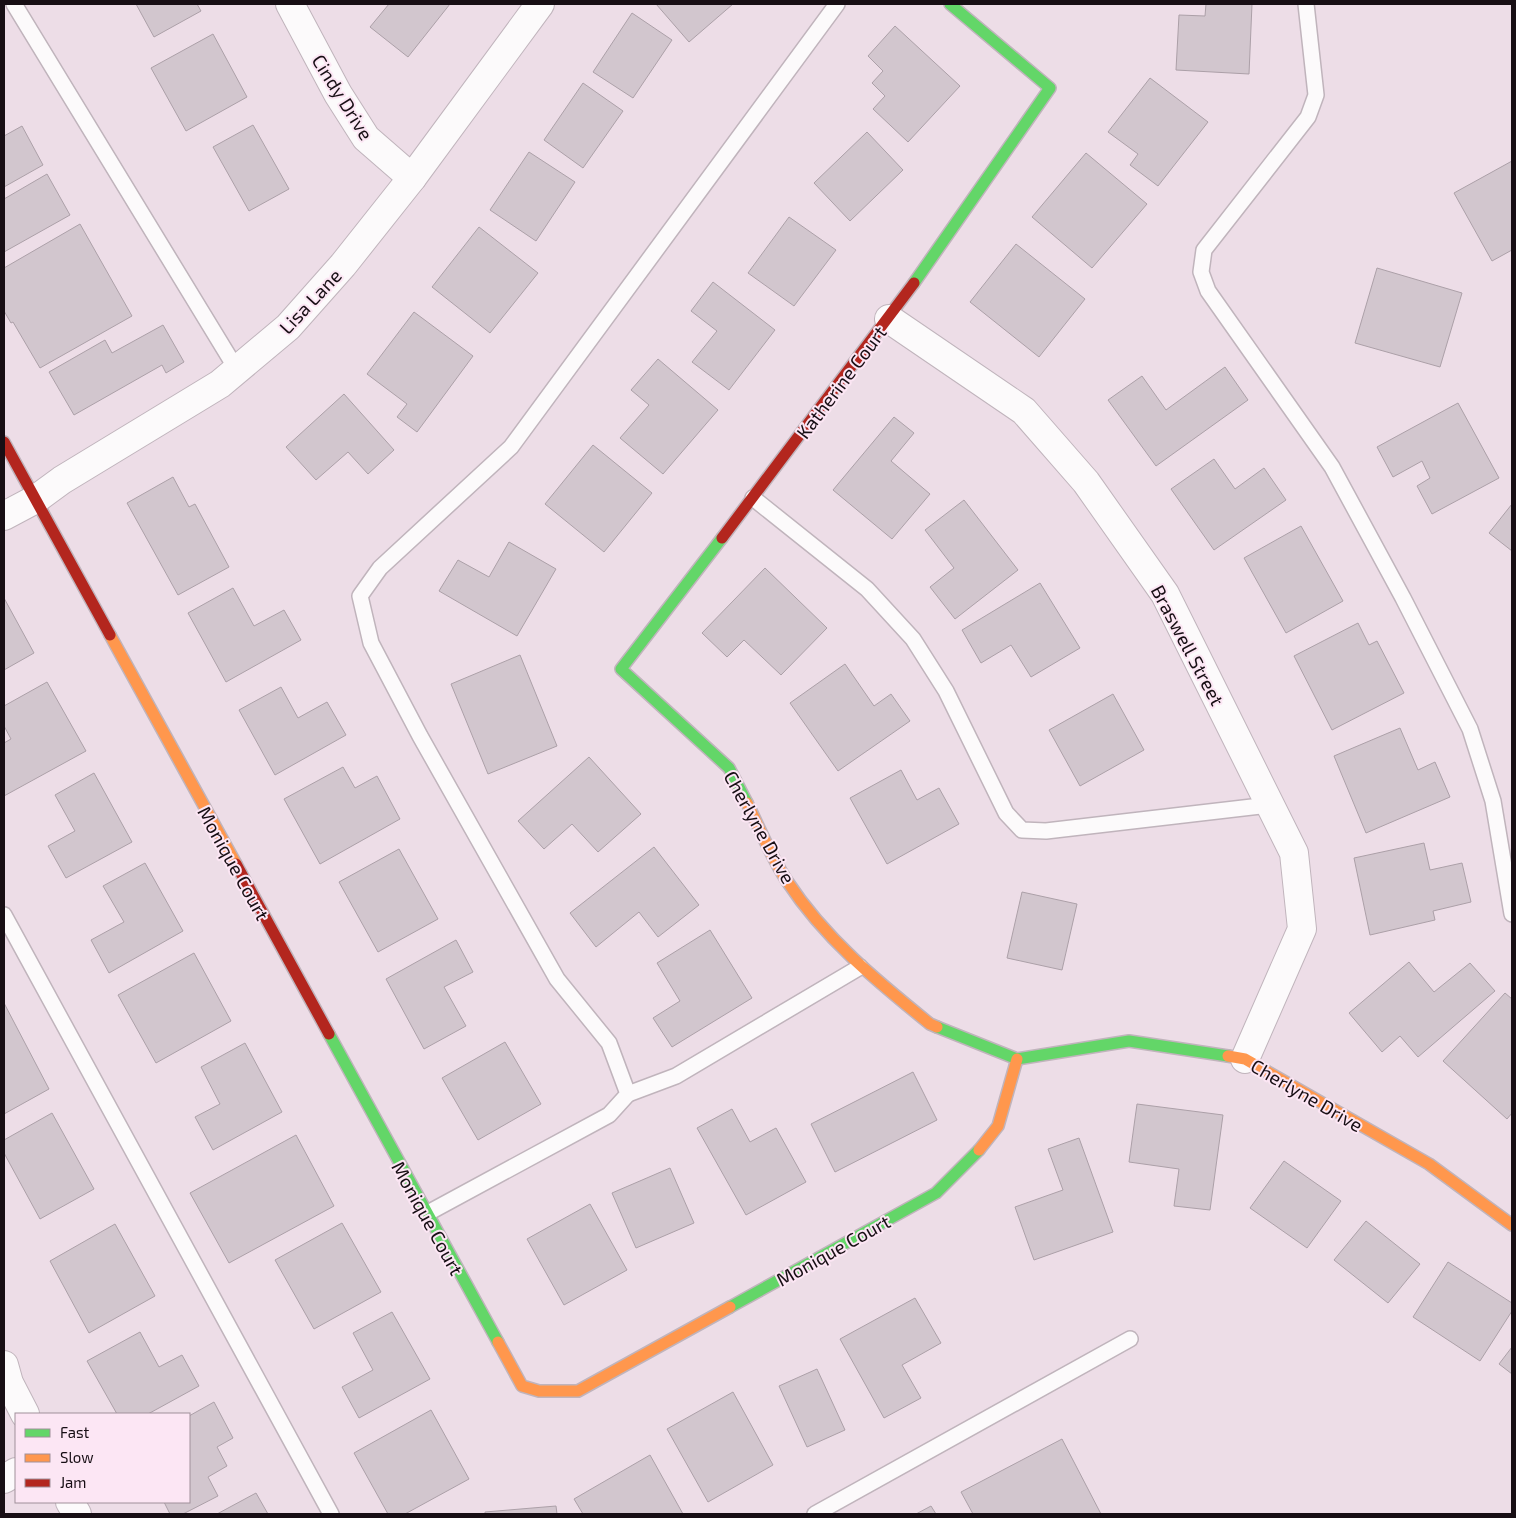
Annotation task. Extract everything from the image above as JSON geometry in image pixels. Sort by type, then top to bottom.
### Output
[{"type":"street","name":"Cindy Drive","points":[[290,4],[338,94],[366,138],[412,178]]},
{"type":"street","name":"Lisa Lane","points":[[4,516],[36,499],[62,480],[220,384],[288,327],[343,266],[412,178],[540,4]]},
{"type":"street","name":"Katherine Court","points":[[621,669],[889,319],[1050,88],[950,4]]},
{"type":"street","name":"Braswell Street","points":[[889,319],[1024,411],[1086,482],[1165,594],[1294,853],[1302,929],[1245,1059]]},
{"type":"street","name":"Monique Court","points":[[4,442],[522,1386],[539,1391],[578,1391],[936,1193],[972,1159],[998,1126],[1017,1059]]},
{"type":"street","name":"Cherlyne Drive","points":[[621,669],[729,768],[787,881],[831,937],[860,967],[930,1024],[1017,1059],[1129,1041],[1245,1059],[1429,1164],[1512,1225]]},
{"type":"street","points":[[4,1365],[9,1383],[24,1413]]},
{"type":"street","points":[[4,1479],[15,1473]]},
{"type":"street","points":[[71,1503],[77,1514]]},
{"type":"lane","points":[[14,4],[237,370]]},
{"type":"lane","points":[[628,1094],[609,1043],[556,979],[420,736],[371,643],[360,596],[380,568],[511,447],[837,4]]},
{"type":"lane","points":[[1306,4],[1316,95],[1308,117],[1204,250],[1202,272],[1208,291],[1332,467],[1403,598],[1470,729],[1493,801],[1512,914]]},
{"type":"lane","points":[[753,498],[867,589],[913,639],[946,691],[1006,813],[1022,830],[1046,831],[1269,805]]},
{"type":"lane","points":[[4,915],[330,1514]]},
{"type":"lane","points":[[426,1214],[609,1115],[628,1094],[676,1076],[860,967]]},
{"type":"lane","points":[[815,1514],[1130,1339]]},
{"type":"building","points":[[136,4],[197,4],[201,11],[154,37]]},
{"type":"building","points":[[389,4],[450,4],[408,57],[370,27]]},
{"type":"building","points":[[656,4],[733,4],[689,42]]},
{"type":"building","points":[[1206,4],[1252,4],[1249,74],[1176,70],[1179,15],[1205,16]]},
{"type":"building","points":[[632,13],[672,40],[633,98],[593,72]]},
{"type":"building","points":[[895,26],[960,86],[908,142],[873,109],[885,96],[872,83],[883,71],[868,56]]},
{"type":"building","points":[[213,34],[247,97],[186,131],[151,68]]},
{"type":"building","points":[[1150,78],[1208,122],[1158,186],[1130,165],[1138,154],[1108,132]]},
{"type":"building","points":[[583,83],[623,111],[583,168],[544,140]]},
{"type":"building","points":[[253,125],[289,189],[249,211],[213,147]]},
{"type":"building","points":[[22,126],[43,165],[4,187],[4,136]]},
{"type":"building","points":[[867,132],[903,170],[850,221],[814,183]]},
{"type":"building","points":[[529,152],[575,182],[536,241],[490,210]]},
{"type":"building","points":[[1086,153],[1147,204],[1092,268],[1032,217]]},
{"type":"building","points":[[1512,161],[1512,250],[1492,261],[1454,193]]},
{"type":"building","points":[[47,174],[70,215],[4,252],[4,199]]},
{"type":"building","points":[[789,217],[836,250],[794,306],[748,273]]},
{"type":"building","points":[[80,224],[132,316],[40,368],[13,322],[11,323],[4,311],[4,268]]},
{"type":"building","points":[[479,227],[538,273],[490,333],[432,287]]},
{"type":"building","points":[[1016,244],[1085,299],[1039,357],[970,302]]},
{"type":"building","points":[[1377,268],[1462,293],[1440,367],[1355,343]]},
{"type":"building","points":[[713,282],[775,330],[729,390],[692,362],[717,331],[691,311]]},
{"type":"building","points":[[414,312],[473,356],[417,432],[397,417],[407,404],[367,374]]},
{"type":"building","points":[[163,325],[184,362],[166,373],[162,365],[74,415],[49,372],[105,340],[112,353]]},
{"type":"building","points":[[658,359],[718,410],[663,474],[620,438],[649,405],[631,390]]},
{"type":"building","points":[[1225,367],[1248,400],[1156,466],[1108,400],[1142,376],[1166,410]]},
{"type":"building","points":[[344,394],[394,450],[368,474],[348,452],[316,480],[286,447]]},
{"type":"building","points":[[1458,403],[1499,478],[1432,514],[1417,486],[1430,478],[1422,461],[1393,477],[1377,447]]},
{"type":"building","points":[[894,417],[914,433],[891,461],[930,494],[892,539],[833,490]]},
{"type":"building","points":[[593,445],[652,493],[604,552],[545,504]]},
{"type":"building","points":[[1214,459],[1235,489],[1264,468],[1286,500],[1214,550],[1171,489]]},
{"type":"building","points":[[173,477],[189,507],[195,504],[229,567],[178,595],[127,503]]},
{"type":"building","points":[[964,500],[1018,570],[955,619],[930,587],[954,568],[925,530]]},
{"type":"building","points":[[1512,504],[1512,551],[1489,533]]},
{"type":"building","points":[[1301,526],[1343,601],[1286,633],[1244,558]]},
{"type":"building","points":[[509,542],[556,569],[517,636],[439,591],[458,560],[489,577]]},
{"type":"building","points":[[765,568],[827,628],[781,675],[744,640],[727,657],[702,633]]},
{"type":"building","points":[[1040,583],[1080,648],[1031,677],[1011,645],[981,663],[962,630]]},
{"type":"building","points":[[233,588],[254,626],[284,610],[301,640],[226,682],[188,613]]},
{"type":"building","points":[[4,598],[34,653],[4,670]]},
{"type":"building","points":[[1358,623],[1369,645],[1377,641],[1404,693],[1332,730],[1294,656]]},
{"type":"building","points":[[520,655],[557,746],[488,774],[451,684]]},
{"type":"building","points":[[845,664],[874,706],[891,694],[910,721],[838,771],[790,703]]},
{"type":"building","points":[[47,682],[86,751],[4,796],[4,743],[11,739],[4,726],[4,706]]},
{"type":"building","points":[[281,687],[298,718],[327,702],[346,735],[275,775],[239,710]]},
{"type":"building","points":[[1113,694],[1144,750],[1080,786],[1049,730]]},
{"type":"building","points":[[1400,728],[1418,770],[1435,762],[1450,797],[1366,833],[1334,756]]},
{"type":"building","points":[[589,757],[641,814],[598,852],[572,824],[544,849],[518,821]]},
{"type":"building","points":[[343,767],[355,788],[377,776],[400,819],[320,864],[284,799]]},
{"type":"building","points":[[901,770],[917,800],[939,788],[959,824],[887,864],[850,798]]},
{"type":"building","points":[[94,773],[132,842],[66,878],[48,846],[75,831],[55,795]]},
{"type":"building","points":[[1424,843],[1430,870],[1462,863],[1471,902],[1433,911],[1435,920],[1370,935],[1354,858]]},
{"type":"building","points":[[654,847],[699,905],[658,937],[639,912],[596,947],[570,913]]},
{"type":"building","points":[[399,849],[438,919],[378,952],[339,882]]},
{"type":"building","points":[[145,863],[183,931],[109,973],[91,940],[124,922],[103,886]]},
{"type":"building","points":[[1022,892],[1077,904],[1062,970],[1007,958]]},
{"type":"building","points":[[710,930],[752,998],[672,1047],[653,1018],[680,1001],[657,963]]},
{"type":"building","points":[[456,940],[473,972],[444,987],[466,1026],[424,1049],[386,979]]},
{"type":"building","points":[[194,953],[231,1021],[156,1063],[118,995]]},
{"type":"building","points":[[1409,962],[1434,992],[1470,963],[1495,991],[1418,1057],[1400,1036],[1382,1052],[1349,1013]]},
{"type":"building","points":[[1505,993],[1512,999],[1512,1113],[1507,1119],[1443,1061]]},
{"type":"building","points":[[4,1003],[49,1089],[4,1114]]},
{"type":"building","points":[[505,1042],[541,1104],[478,1140],[442,1078]]},
{"type":"building","points":[[245,1043],[282,1112],[213,1150],[195,1117],[220,1104],[201,1067]]},
{"type":"building","points":[[913,1072],[937,1120],[835,1172],[811,1124]]},
{"type":"building","points":[[1137,1104],[1223,1115],[1210,1210],[1174,1206],[1179,1169],[1129,1162]]},
{"type":"building","points":[[732,1109],[750,1142],[776,1128],[806,1182],[746,1215],[697,1128]]},
{"type":"building","points":[[52,1113],[94,1189],[40,1219],[4,1153],[4,1140]]},
{"type":"building","points":[[296,1135],[334,1206],[229,1263],[190,1193]]},
{"type":"building","points":[[1079,1138],[1113,1232],[1034,1260],[1015,1207],[1063,1190],[1048,1149]]},
{"type":"building","points":[[1284,1161],[1341,1201],[1307,1248],[1250,1208]]},
{"type":"building","points":[[670,1168],[694,1223],[636,1248],[612,1193]]},
{"type":"building","points":[[590,1204],[627,1270],[564,1305],[527,1239]]},
{"type":"building","points":[[1366,1221],[1420,1264],[1388,1303],[1334,1260]]},
{"type":"building","points":[[342,1223],[381,1292],[314,1329],[275,1260]]},
{"type":"building","points":[[115,1224],[155,1296],[89,1333],[50,1261]]},
{"type":"building","points":[[1448,1262],[1512,1303],[1512,1311],[1480,1361],[1413,1317]]},
{"type":"building","points":[[915,1298],[941,1343],[902,1365],[921,1398],[884,1418],[840,1339]]},
{"type":"building","points":[[392,1312],[430,1379],[359,1418],[342,1387],[373,1370],[353,1333]]},
{"type":"building","points":[[140,1332],[159,1367],[182,1355],[199,1386],[150,1413],[116,1413],[87,1361]]},
{"type":"building","points":[[1512,1347],[1512,1374],[1499,1364]]},
{"type":"building","points":[[817,1369],[845,1430],[807,1447],[779,1386]]},
{"type":"building","points":[[733,1392],[773,1465],[708,1502],[667,1429]]},
{"type":"building","points":[[214,1402],[233,1438],[217,1447],[227,1466],[208,1477],[218,1496],[183,1514],[170,1514],[164,1503],[190,1503],[190,1415]]},
{"type":"building","points":[[431,1410],[469,1479],[405,1514],[388,1514],[354,1453]]},
{"type":"building","points":[[1062,1439],[1101,1514],[973,1514],[961,1492]]},
{"type":"building","points":[[650,1455],[683,1514],[583,1514],[574,1499]]},
{"type":"building","points":[[256,1493],[268,1514],[217,1514]]},
{"type":"building","points":[[556,1506],[557,1514],[485,1514],[485,1512]]},
{"type":"building","points":[[931,1506],[936,1514],[916,1514]]},
{"type":"traffic: fast","points":[[914,283],[1050,88],[950,4]]},
{"type":"traffic: fast","points":[[722,538],[621,669],[729,768],[747,803]]},
{"type":"traffic: fast","points":[[937,1027],[1017,1059],[1129,1041],[1228,1056]]},
{"type":"traffic: fast","points":[[329,1034],[498,1342]]},
{"type":"traffic: fast","points":[[730,1307],[936,1193],[979,1150]]},
{"type":"traffic: slow","points":[[110,635],[236,864]]},
{"type":"traffic: slow","points":[[747,803],[781,872],[818,922],[871,975],[930,1024],[937,1027]]},
{"type":"traffic: slow","points":[[1228,1056],[1245,1059],[1429,1164],[1512,1225]]},
{"type":"traffic: slow","points":[[979,1150],[998,1126],[1017,1059]]},
{"type":"traffic: slow","points":[[498,1342],[522,1386],[539,1391],[578,1391],[730,1307]]},
{"type":"traffic: jam","points":[[722,538],[914,283]]},
{"type":"traffic: jam","points":[[4,442],[110,635]]},
{"type":"traffic: jam","points":[[236,864],[329,1034]]}]
